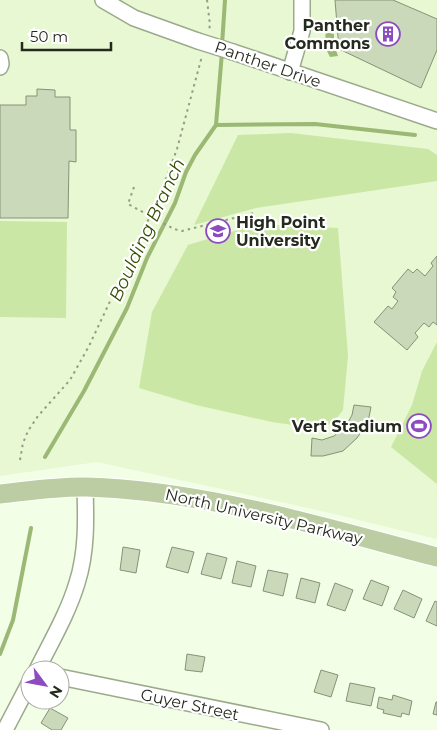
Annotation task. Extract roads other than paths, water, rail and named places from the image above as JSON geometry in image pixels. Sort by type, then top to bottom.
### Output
[{"type":"main road","name":"North University Parkway","points":[[0,494],[85,487],[172,494],[270,514],[437,557]]},
{"type":"street","name":"Panther Drive","points":[[103,0],[134,18],[203,43],[437,120]]},
{"type":"street","points":[[290,72],[302,31],[302,0]]},
{"type":"street","points":[[0,58],[0,67]]},
{"type":"street","points":[[42,660],[59,628],[77,583],[83,559],[86,528],[85,487]]},
{"type":"street","name":"Guyer Street","points":[[70,679],[254,723],[321,730]]},
{"type":"street","points":[[4,730],[20,700]]},
{"type":"waterway","name":"Boulding Branch","points":[[222,45],[225,0]]},
{"type":"waterway","name":"Boulding Branch","points":[[45,457],[84,391],[127,308],[147,258],[175,203],[186,172],[195,155],[216,125],[222,52]]},
{"type":"waterway","points":[[216,125],[315,124],[415,135]]},
{"type":"waterway","name":"Boulding Branch","points":[[0,654],[13,620],[31,528]]},
{"type":"place","name":"Panther Commons","points":[[388,34]]},
{"type":"place","name":"High Point University","points":[[218,231]]},
{"type":"place","name":"Vert Stadium","points":[[419,426]]}]
